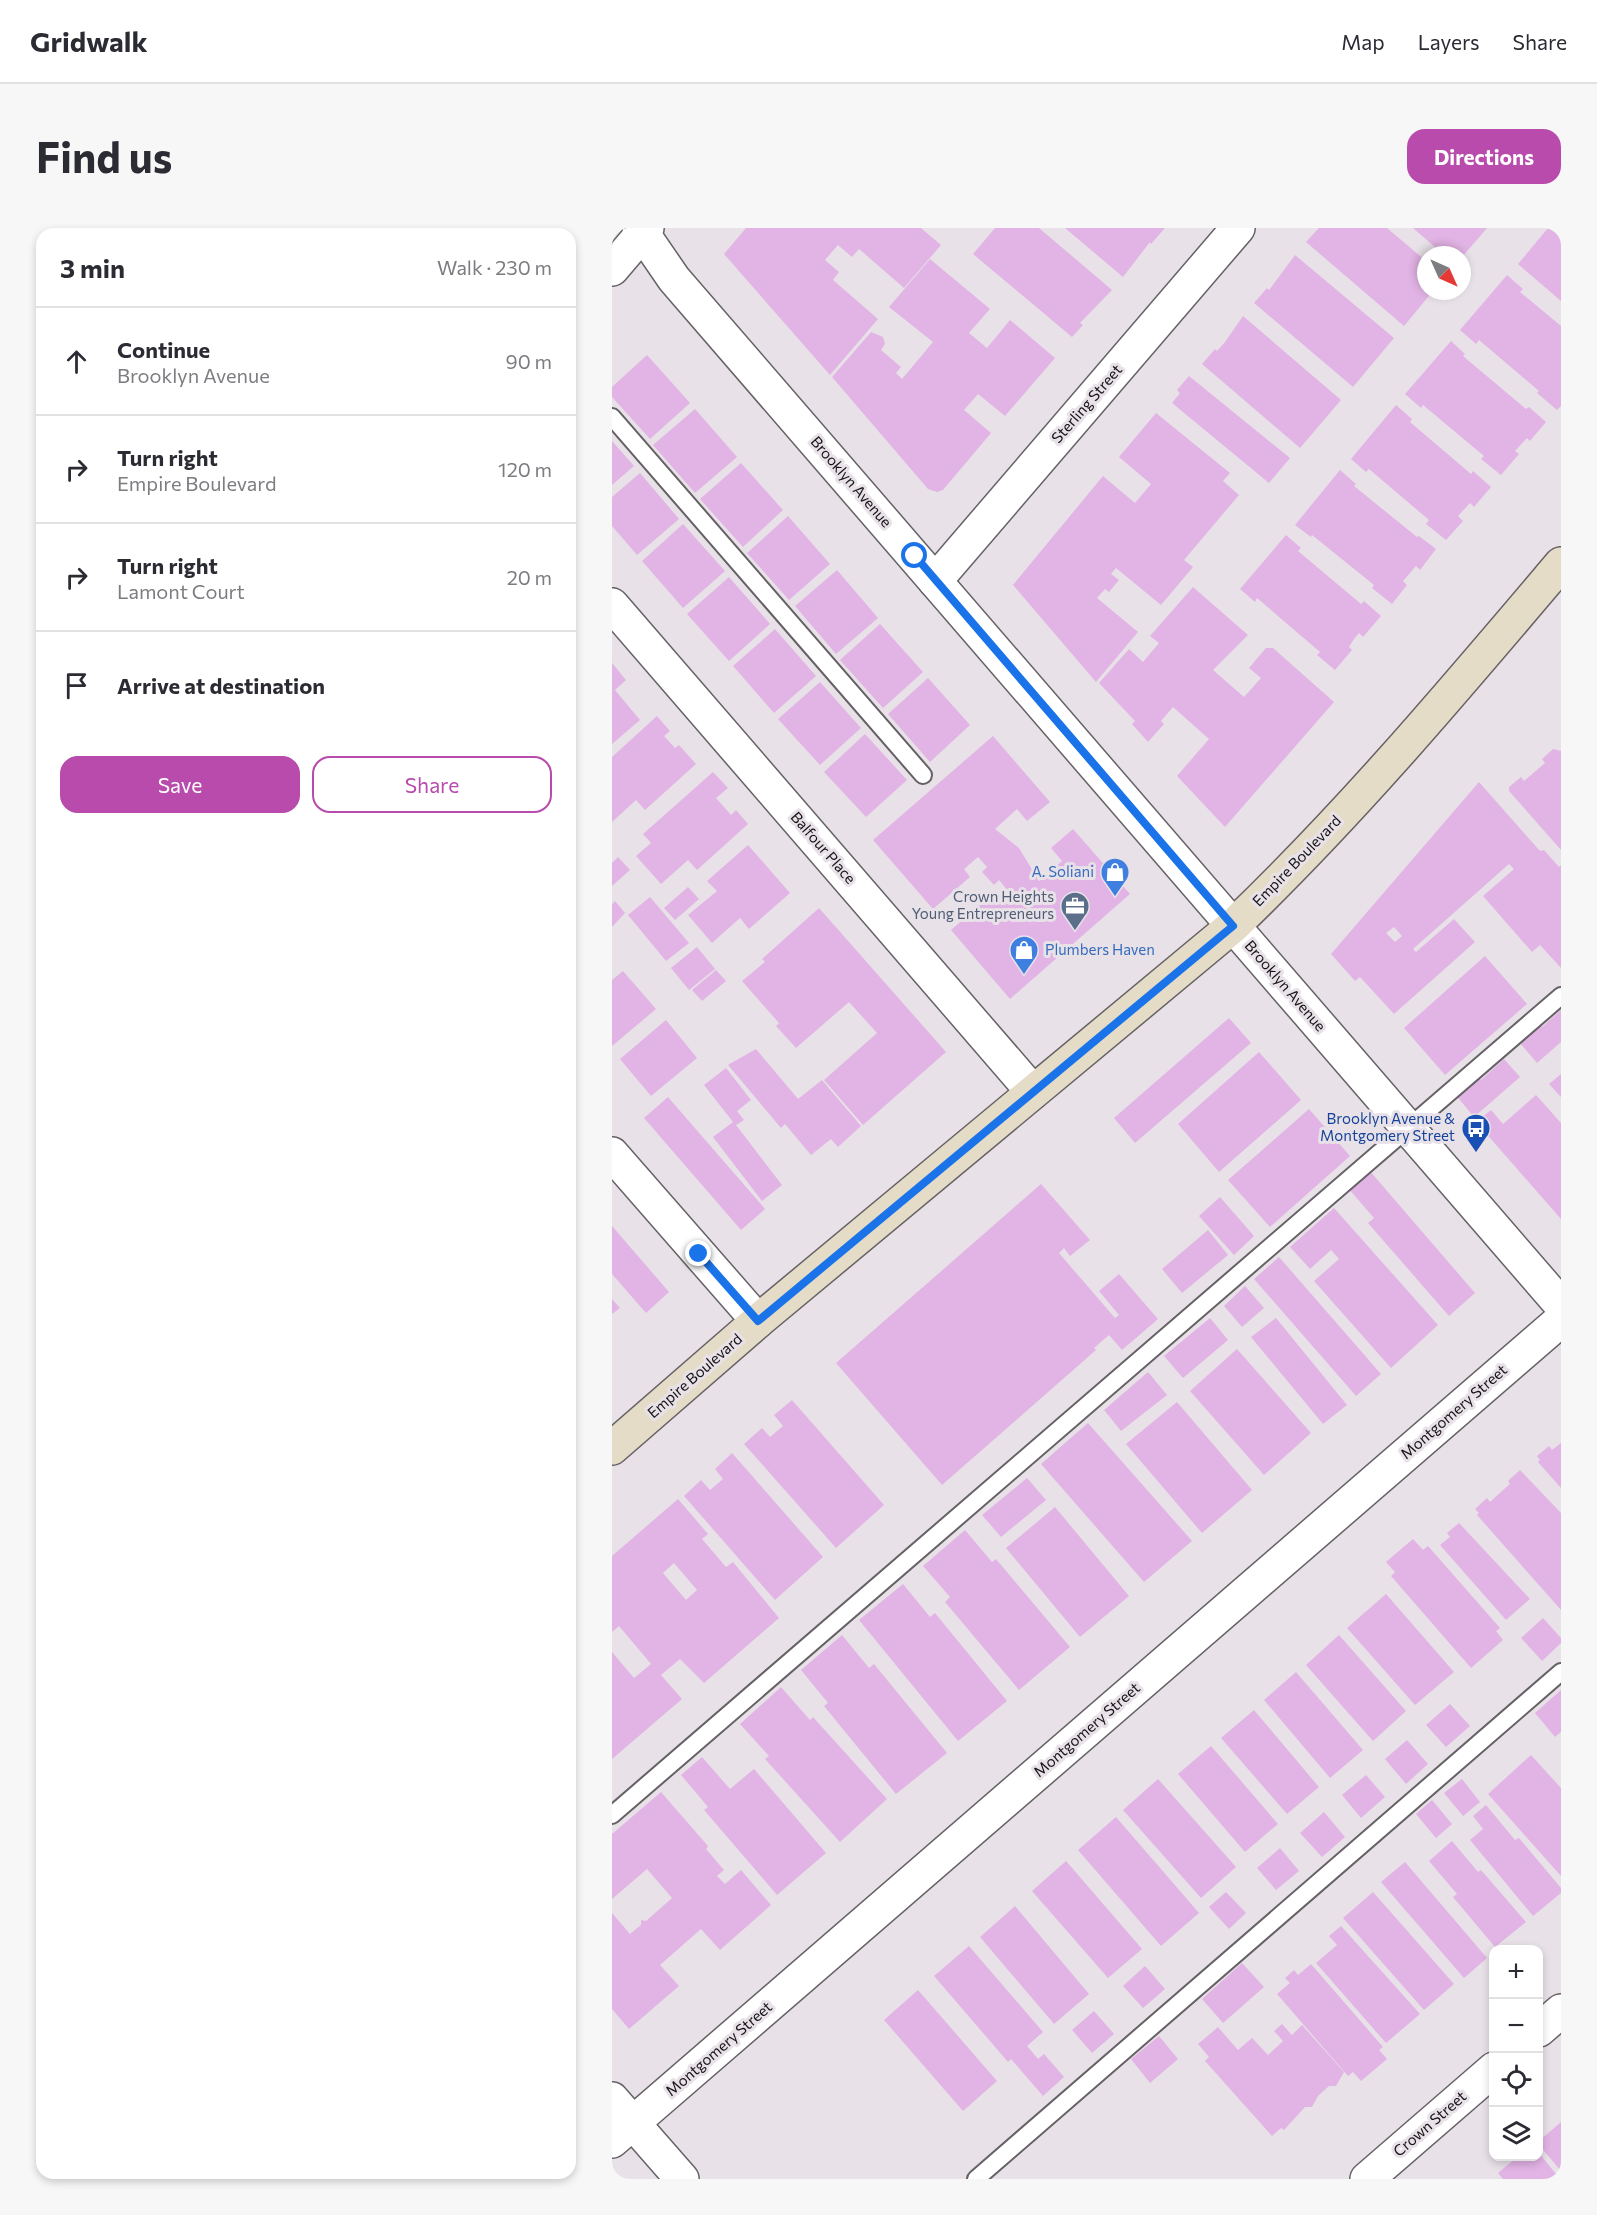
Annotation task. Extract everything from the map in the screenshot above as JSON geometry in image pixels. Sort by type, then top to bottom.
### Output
[{"type":"main road","name":"Empire Boulevard","points":[[612,1448],[758,1321],[1233,926],[1287,874],[1408,745],[1561,564]]},
{"type":"street","name":"Sterling Street","points":[[935,581],[1238,228]]},
{"type":"street","name":"Brooklyn Avenue","points":[[643,230],[674,279],[1561,1305]]},
{"type":"street","points":[[612,269],[643,230]]},
{"type":"street","name":"Balfour Place","points":[[612,605],[1033,1092]]},
{"type":"street","points":[[612,1154],[758,1321]]},
{"type":"street","name":"Montgomery Street","points":[[623,2132],[1561,1320]]},
{"type":"street","points":[[1543,2027],[1561,2011]]},
{"type":"street","name":"Crown Street","points":[[1367,2179],[1489,2073]]},
{"type":"street","points":[[612,2098],[623,2132],[682,2179]]},
{"type":"lane","points":[[612,417],[923,775]]},
{"type":"lane","points":[[612,1815],[1561,996]]},
{"type":"lane","points":[[976,2179],[1561,1672]]},
{"type":"building","points":[[746,228],[921,228],[941,245],[904,288],[859,249],[852,257],[838,245],[825,260],[839,272],[833,280],[878,319],[830,375],[724,254]]},
{"type":"building","points":[[995,228],[1039,228],[1112,290],[1080,323],[1083,325],[1072,337],[973,254]]},
{"type":"building","points":[[1065,228],[1165,228],[1151,244],[1150,242],[1123,277]]},
{"type":"building","points":[[1319,228],[1387,228],[1417,253],[1417,300],[1426,300],[1404,326],[1306,242]]},
{"type":"building","points":[[1413,228],[1487,228],[1471,247],[1434,246]]},
{"type":"building","points":[[1548,228],[1561,228],[1561,301],[1518,264]]},
{"type":"building","points":[[1295,255],[1394,338],[1353,387],[1254,303],[1267,288],[1269,290]]},
{"type":"building","points":[[930,259],[990,309],[969,333],[987,348],[1010,320],[1055,358],[1005,416],[978,394],[964,410],[991,433],[943,490],[937,492],[928,489],[832,377],[871,332],[883,337],[885,344],[881,350],[901,367],[896,373],[902,379],[933,342],[889,307]]},
{"type":"building","points":[[1507,275],[1523,289],[1520,292],[1561,326],[1561,406],[1557,410],[1537,393],[1539,391],[1479,340],[1476,344],[1460,330]]},
{"type":"building","points":[[1243,316],[1341,400],[1300,448],[1202,364],[1215,349],[1217,351],[1225,342]]},
{"type":"building","points":[[1451,341],[1465,354],[1463,356],[1526,409],[1529,407],[1546,422],[1530,441],[1527,438],[1515,451],[1519,454],[1501,475],[1481,459],[1484,456],[1423,405],[1421,408],[1405,394]]},
{"type":"building","points":[[647,355],[690,403],[650,439],[612,397],[612,387]]},
{"type":"building","points":[[1189,376],[1290,458],[1269,483],[1172,403],[1180,393],[1177,390]]},
{"type":"building","points":[[1396,405],[1412,419],[1410,422],[1471,474],[1473,471],[1491,487],[1474,507],[1470,503],[1458,516],[1463,521],[1446,540],[1426,524],[1429,520],[1369,469],[1366,472],[1351,459]]},
{"type":"building","points":[[695,409],[737,457],[695,493],[653,445]]},
{"type":"building","points":[[1156,413],[1230,473],[1223,481],[1239,495],[1184,560],[1193,567],[1161,605],[1116,568],[1111,574],[1119,580],[1109,592],[1105,589],[1097,598],[1138,632],[1096,682],[1013,585],[1103,476],[1135,503],[1151,484],[1119,457]]},
{"type":"building","points":[[612,441],[634,466],[612,485]]},
{"type":"building","points":[[741,463],[783,510],[743,547],[700,499]]},
{"type":"building","points":[[1340,470],[1356,484],[1354,486],[1417,537],[1419,536],[1436,549],[1420,570],[1416,566],[1403,581],[1407,585],[1392,604],[1372,588],[1374,585],[1312,535],[1311,537],[1295,525]]},
{"type":"building","points":[[640,473],[679,519],[637,555],[612,526],[612,497]]},
{"type":"building","points":[[788,516],[830,564],[789,600],[747,553]]},
{"type":"building","points":[[683,524],[725,571],[683,608],[642,561]]},
{"type":"building","points":[[1286,535],[1301,548],[1298,551],[1361,604],[1364,601],[1381,616],[1363,637],[1359,633],[1349,647],[1352,650],[1335,670],[1317,655],[1320,652],[1257,598],[1255,602],[1240,589]]},
{"type":"building","points":[[837,570],[878,618],[836,654],[795,606]]},
{"type":"building","points":[[729,577],[770,624],[729,661],[687,614]]},
{"type":"building","points":[[1193,587],[1248,635],[1213,670],[1244,697],[1261,678],[1249,668],[1266,648],[1273,648],[1334,702],[1225,827],[1177,776],[1209,739],[1173,707],[1161,721],[1164,724],[1148,742],[1132,724],[1135,721],[1099,683],[1129,649],[1143,662],[1159,643],[1150,636]]},
{"type":"building","points":[[880,624],[923,672],[883,708],[840,660]]},
{"type":"building","points":[[775,629],[816,676],[774,713],[733,666]]},
{"type":"building","points":[[612,663],[626,680],[615,690],[640,720],[612,744]]},
{"type":"building","points":[[928,678],[970,725],[930,762],[888,714]]},
{"type":"building","points":[[820,682],[861,728],[820,765],[778,719]]},
{"type":"building","points":[[657,716],[670,731],[664,736],[675,748],[679,745],[696,764],[645,810],[636,800],[612,822],[612,757]]},
{"type":"building","points":[[865,734],[907,780],[866,817],[824,772]]},
{"type":"building","points":[[993,736],[1050,802],[1027,821],[1017,809],[995,829],[1019,848],[1039,881],[1062,861],[1051,848],[1073,829],[1130,894],[1010,999],[951,930],[988,898],[993,904],[1008,891],[999,880],[994,885],[982,872],[987,867],[978,857],[964,869],[970,877],[933,909],[873,840]]},
{"type":"building","points":[[1553,749],[1561,751],[1561,850],[1509,791],[1509,787],[1521,777],[1524,781],[1545,763],[1542,759]]},
{"type":"building","points":[[713,772],[728,788],[716,798],[731,815],[736,810],[748,824],[697,870],[688,860],[661,884],[636,856],[651,843],[643,834]]},
{"type":"building","points":[[1479,782],[1540,851],[1544,850],[1559,867],[1561,865],[1561,968],[1540,945],[1532,952],[1483,896],[1514,869],[1509,864],[1413,949],[1416,952],[1454,919],[1475,942],[1394,1014],[1360,977],[1355,981],[1331,954]],"holes":[[[1394,927],[1402,936],[1395,942],[1386,933]]]},
{"type":"building","points":[[748,845],[790,893],[749,929],[740,918],[712,943],[688,915],[717,891],[707,881]]},
{"type":"building","points":[[618,857],[630,870],[612,886],[612,863]]},
{"type":"building","points":[[688,887],[699,899],[675,920],[664,908]]},
{"type":"building","points":[[650,897],[689,943],[666,961],[628,915]]},
{"type":"building","points":[[615,901],[625,913],[612,927],[612,904]]},
{"type":"building","points":[[819,908],[946,1052],[863,1125],[824,1080],[877,1033],[849,1002],[796,1048],[776,1026],[779,1023],[742,981],[765,962],[762,959]]},
{"type":"building","points":[[697,947],[715,969],[689,990],[671,968]]},
{"type":"building","points":[[1485,956],[1527,1004],[1445,1075],[1404,1028]]},
{"type":"building","points":[[716,970],[726,981],[702,1001],[692,990]]},
{"type":"building","points":[[623,971],[656,1009],[612,1046],[612,980]]},
{"type":"building","points":[[1561,1010],[1561,1042],[1537,1063],[1519,1042],[1539,1024],[1542,1027]]},
{"type":"building","points":[[1229,1018],[1251,1043],[1135,1143],[1114,1118]]},
{"type":"building","points":[[666,1020],[697,1058],[651,1096],[620,1059]]},
{"type":"building","points":[[756,1049],[798,1099],[822,1080],[861,1126],[838,1147],[831,1139],[811,1155],[785,1124],[781,1128],[728,1065]]},
{"type":"building","points":[[1259,1052],[1301,1100],[1219,1172],[1178,1124]]},
{"type":"building","points":[[1504,1059],[1520,1077],[1474,1117],[1455,1094],[1477,1075],[1481,1080]]},
{"type":"building","points":[[726,1068],[751,1100],[737,1111],[744,1120],[736,1125],[782,1185],[762,1201],[713,1137],[733,1122],[704,1085]]},
{"type":"building","points":[[1561,1074],[1561,1097],[1549,1084]]},
{"type":"building","points":[[1536,1095],[1561,1123],[1561,1219],[1476,1122],[1491,1110],[1503,1124]]},
{"type":"building","points":[[668,1097],[765,1209],[741,1230],[644,1118]]},
{"type":"building","points":[[1309,1109],[1350,1156],[1270,1227],[1228,1180]]},
{"type":"building","points":[[1369,1170],[1475,1293],[1449,1316],[1368,1223],[1374,1218],[1348,1188]]},
{"type":"building","points":[[1041,1184],[1090,1240],[1070,1256],[1064,1248],[1059,1253],[1115,1318],[1119,1315],[1099,1291],[1119,1274],[1158,1319],[1122,1350],[1109,1335],[1094,1348],[1096,1350],[942,1485],[836,1363]]},
{"type":"building","points":[[1220,1197],[1254,1236],[1234,1255],[1199,1216]]},
{"type":"building","points":[[1334,1208],[1438,1325],[1391,1368],[1314,1281],[1339,1259],[1331,1250],[1310,1269],[1290,1247]]},
{"type":"building","points":[[612,1226],[669,1292],[646,1313],[612,1274]]},
{"type":"building","points":[[1208,1230],[1228,1255],[1182,1293],[1162,1269]]},
{"type":"building","points":[[1279,1257],[1381,1374],[1356,1396],[1254,1279]]},
{"type":"building","points":[[1245,1286],[1264,1308],[1242,1327],[1224,1306]]},
{"type":"building","points":[[612,1299],[620,1308],[612,1314]]},
{"type":"building","points":[[1210,1318],[1228,1340],[1183,1378],[1164,1356]]},
{"type":"building","points":[[1276,1318],[1347,1405],[1323,1424],[1251,1337]]},
{"type":"building","points":[[1237,1349],[1311,1433],[1264,1475],[1190,1391]]},
{"type":"building","points":[[1148,1372],[1167,1395],[1121,1431],[1104,1410]]},
{"type":"building","points":[[792,1400],[884,1505],[836,1548],[744,1444],[762,1428],[770,1437],[783,1426],[774,1415]]},
{"type":"building","points":[[1177,1402],[1252,1490],[1202,1533],[1126,1444]]},
{"type":"building","points":[[1088,1423],[1192,1541],[1144,1582],[1041,1464]]},
{"type":"building","points":[[1561,1443],[1561,1488],[1538,1462],[1540,1460],[1537,1456],[1549,1446],[1552,1450]]},
{"type":"building","points":[[732,1453],[823,1557],[775,1600],[684,1496],[701,1480],[710,1490],[723,1479],[715,1469]]},
{"type":"building","points":[[1520,1470],[1561,1513],[1561,1610],[1477,1515],[1479,1513],[1475,1509],[1487,1498],[1490,1502],[1510,1484],[1508,1481]]},
{"type":"building","points":[[1027,1478],[1046,1500],[1001,1537],[982,1515]]},
{"type":"building","points":[[678,1499],[708,1534],[702,1539],[726,1567],[733,1562],[779,1618],[704,1683],[680,1659],[661,1675],[682,1699],[612,1759],[612,1652],[634,1678],[651,1664],[619,1626],[612,1632],[612,1556]],"holes":[[[674,1563],[697,1590],[686,1600],[663,1573]]]},
{"type":"building","points":[[1055,1507],[1129,1596],[1080,1637],[1006,1548]]},
{"type":"building","points":[[1459,1523],[1530,1599],[1506,1620],[1440,1545],[1450,1537],[1447,1533]]},
{"type":"building","points":[[965,1530],[992,1562],[996,1559],[1070,1647],[1019,1690],[945,1602],[950,1597],[923,1566]]},
{"type":"building","points":[[1413,1539],[1423,1550],[1428,1546],[1500,1628],[1496,1631],[1503,1640],[1471,1668],[1391,1576],[1395,1572],[1386,1562]]},
{"type":"building","points":[[903,1584],[930,1617],[935,1613],[1007,1701],[958,1741],[859,1620]]},
{"type":"building","points":[[1386,1594],[1454,1672],[1415,1705],[1347,1628]]},
{"type":"building","points":[[1543,1618],[1561,1638],[1561,1643],[1542,1661],[1521,1638]]},
{"type":"building","points":[[842,1635],[869,1668],[874,1664],[947,1753],[896,1794],[824,1706],[828,1703],[801,1670]]},
{"type":"building","points":[[1339,1635],[1406,1711],[1373,1741],[1306,1665]]},
{"type":"building","points":[[1296,1672],[1363,1750],[1330,1778],[1264,1700]]},
{"type":"building","points":[[781,1687],[810,1720],[813,1717],[887,1799],[840,1842],[765,1759],[769,1756],[740,1724]]},
{"type":"building","points":[[1561,1690],[1561,1732],[1555,1737],[1535,1713]]},
{"type":"building","points":[[1450,1704],[1470,1726],[1446,1747],[1426,1725]]},
{"type":"building","points":[[1254,1710],[1319,1787],[1287,1814],[1221,1738]]},
{"type":"building","points":[[1407,1740],[1428,1764],[1406,1784],[1385,1759]]},
{"type":"building","points":[[1211,1746],[1278,1824],[1245,1852],[1178,1774]]},
{"type":"building","points":[[1531,1755],[1561,1788],[1561,1876],[1488,1794]]},
{"type":"building","points":[[702,1757],[730,1789],[754,1769],[826,1853],[777,1895],[704,1810],[708,1807],[681,1775]]},
{"type":"building","points":[[1366,1775],[1385,1797],[1361,1818],[1342,1795]]},
{"type":"building","points":[[1158,1779],[1236,1867],[1201,1898],[1123,1810]]},
{"type":"building","points":[[1462,1779],[1480,1802],[1463,1816],[1444,1793]]},
{"type":"building","points":[[661,1792],[708,1846],[706,1849],[724,1870],[717,1876],[725,1884],[741,1870],[771,1905],[720,1950],[701,1929],[660,1965],[679,1986],[629,2029],[612,2009],[612,1913],[630,1934],[641,1925],[641,1920],[646,1921],[672,1898],[647,1869],[612,1899],[612,1834]]},
{"type":"building","points":[[1432,1800],[1452,1824],[1436,1838],[1416,1814]]},
{"type":"building","points":[[1486,1805],[1515,1840],[1519,1838],[1561,1888],[1561,1893],[1533,1916],[1470,1840],[1483,1829],[1473,1816]]},
{"type":"building","points":[[1324,1812],[1345,1837],[1322,1857],[1300,1833]]},
{"type":"building","points":[[1116,1817],[1199,1913],[1161,1946],[1078,1850]]},
{"type":"building","points":[[1452,1841],[1478,1872],[1481,1870],[1526,1922],[1497,1945],[1493,1945],[1453,1897],[1457,1894],[1429,1861]]},
{"type":"building","points":[[1280,1848],[1299,1871],[1276,1890],[1257,1868]]},
{"type":"building","points":[[1066,1861],[1142,1949],[1108,1978],[1032,1891]]},
{"type":"building","points":[[1405,1862],[1487,1958],[1464,1978],[1381,1882]]},
{"type":"building","points":[[1226,1892],[1246,1913],[1229,1929],[1209,1907]]},
{"type":"building","points":[[1373,1892],[1454,1984],[1424,2010],[1343,1918]]},
{"type":"building","points":[[1015,1906],[1089,1994],[1054,2024],[980,1937]]},
{"type":"building","points":[[1341,1926],[1420,2014],[1386,2043],[1316,1963],[1337,1945],[1329,1936]]},
{"type":"building","points":[[969,1946],[1043,2032],[1027,2046],[1038,2059],[1044,2054],[1064,2077],[1043,2096],[1011,2059],[1008,2062],[934,1976]]},
{"type":"building","points":[[1242,1963],[1264,1987],[1223,2023],[1202,1999]]},
{"type":"building","points":[[1311,1964],[1383,2047],[1379,2050],[1387,2059],[1361,2081],[1353,2072],[1348,2076],[1277,1994],[1290,1983],[1285,1978],[1294,1970],[1298,1975]]},
{"type":"building","points":[[1145,1966],[1165,1989],[1143,2008],[1123,1986]]},
{"type":"building","points":[[918,1990],[997,2081],[963,2111],[884,2020]]},
{"type":"building","points":[[1094,2011],[1114,2034],[1092,2053],[1072,2030]]},
{"type":"building","points":[[1282,2024],[1292,2035],[1302,2025],[1344,2072],[1336,2086],[1329,2086],[1318,2096],[1312,2107],[1305,2107],[1284,2130],[1281,2128],[1272,2136],[1205,2061],[1209,2057],[1198,2044],[1218,2027],[1238,2050],[1252,2038],[1268,2055],[1283,2041],[1274,2031]]},
{"type":"building","points":[[1159,2036],[1178,2059],[1150,2083],[1131,2059]]},
{"type":"building","points":[[1561,2122],[1561,2171],[1543,2150],[1543,2138]]},
{"type":"building","points":[[1543,2158],[1560,2179],[1503,2179],[1498,2173],[1512,2161],[1543,2161]]},
{"type":"place","name":"A. Soliani","points":[[1115,898]]},
{"type":"place","name":"Crown Heights Young Entrepreneurs","points":[[1075,932]]},
{"type":"place","name":"Plumbers Haven","points":[[1024,976]]},
{"type":"place","name":"Brooklyn Avenue & Montgomery Street","points":[[1476,1154]]},
{"type":"route","points":[[699,1254],[758,1321],[1233,926],[915,556]]}]
